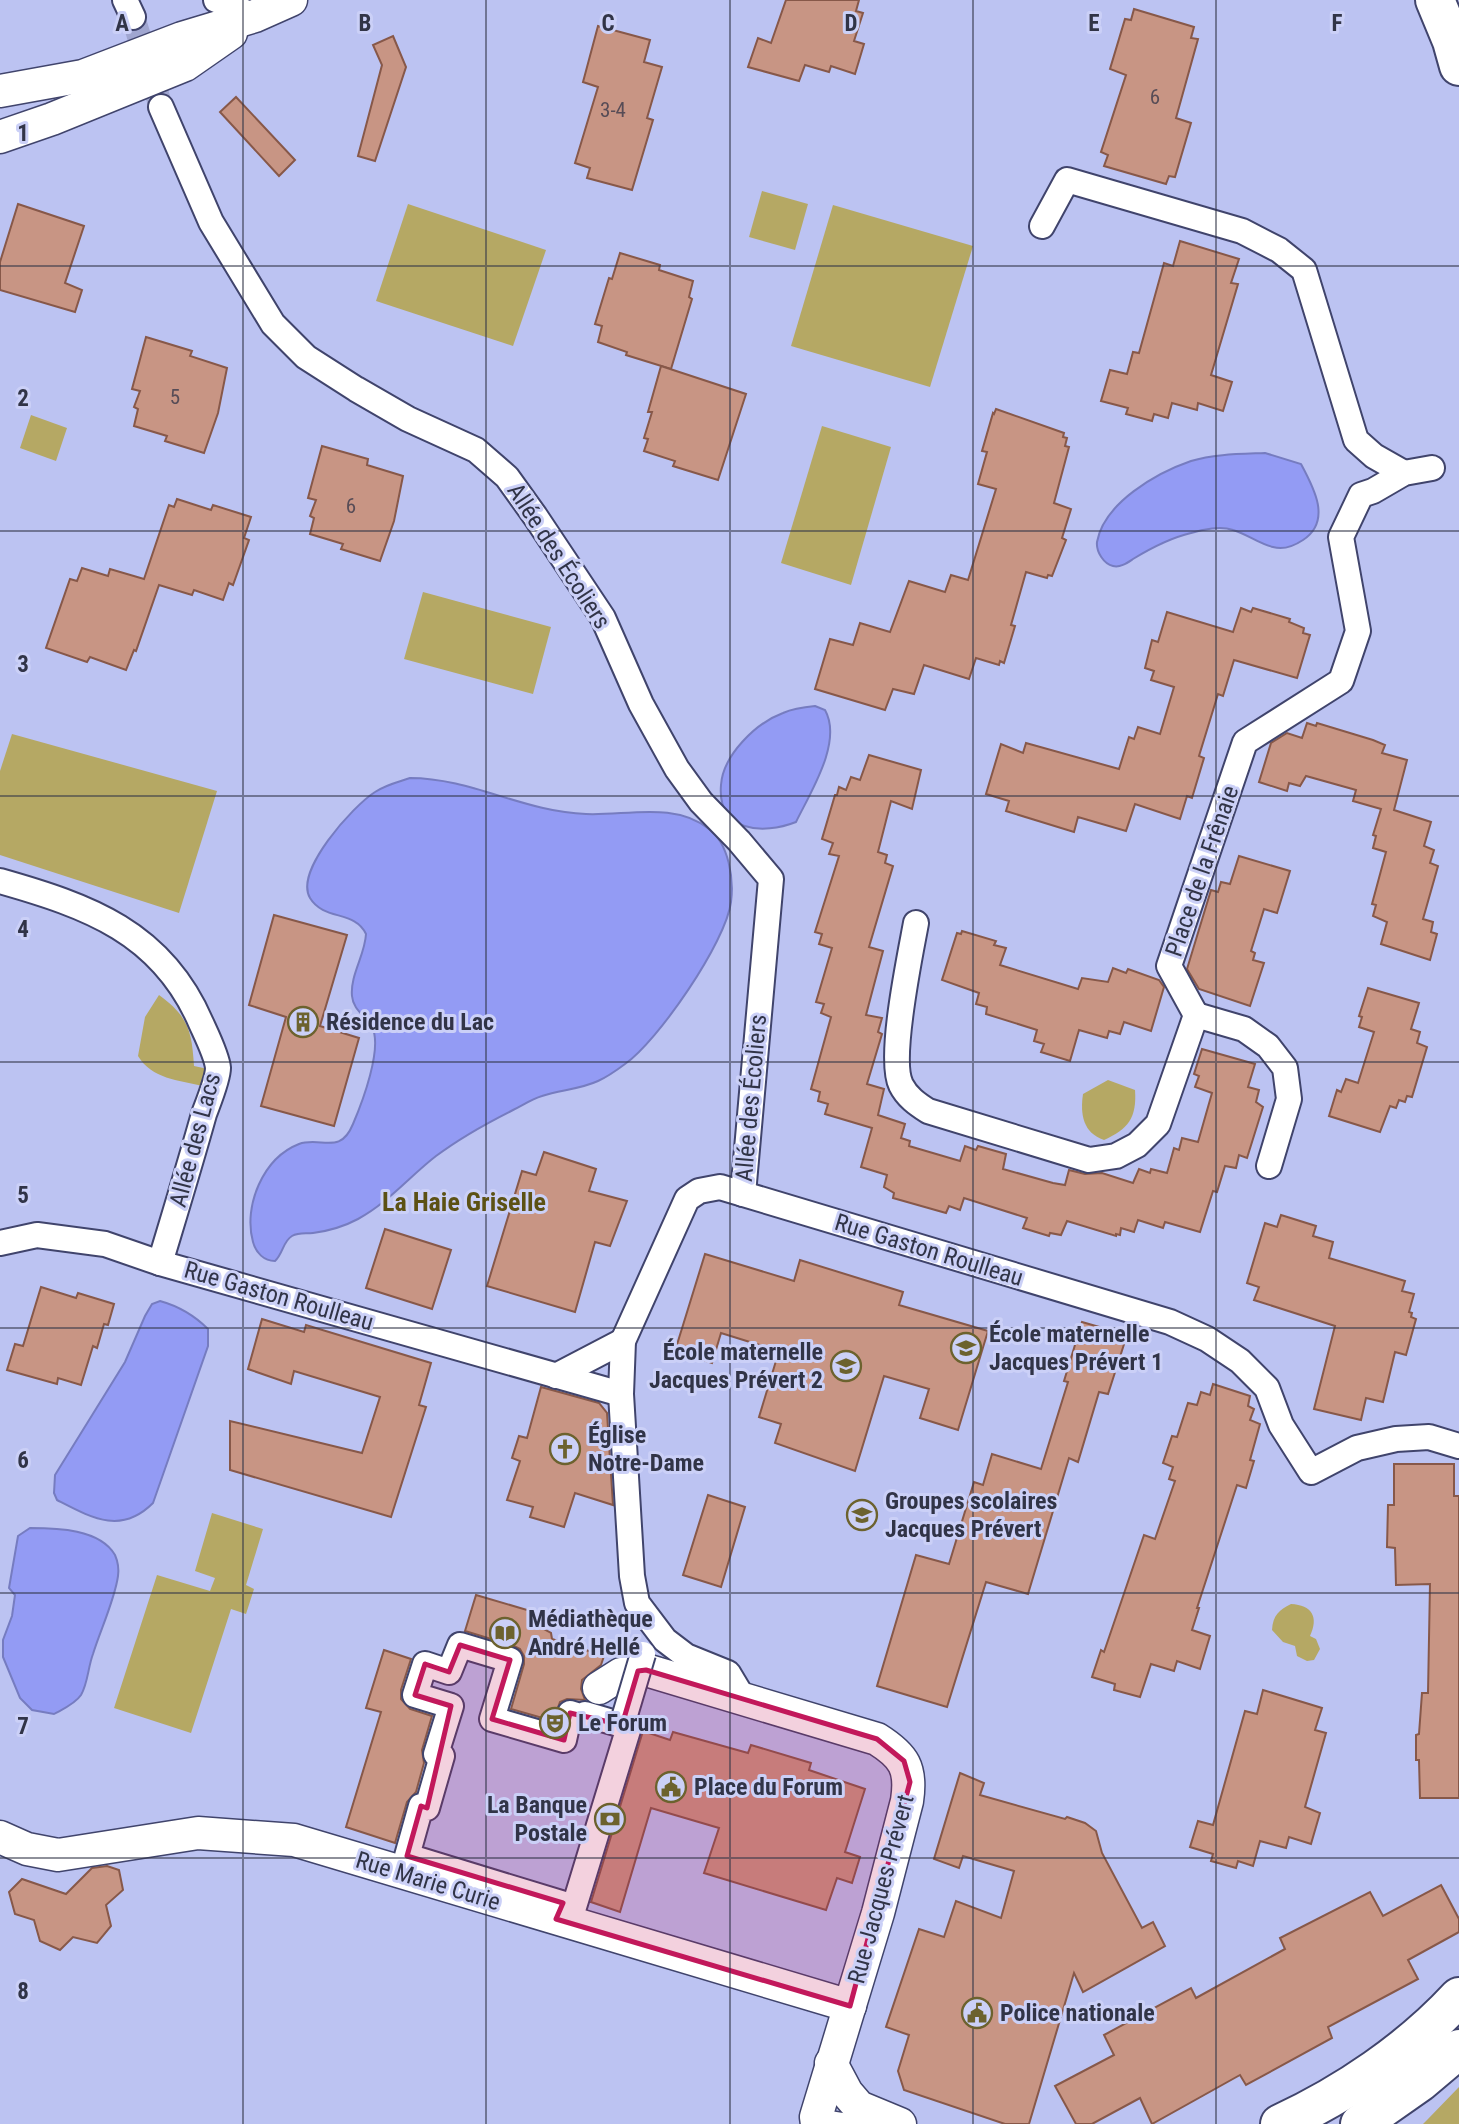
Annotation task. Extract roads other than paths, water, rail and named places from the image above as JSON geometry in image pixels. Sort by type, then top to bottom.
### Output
[{"type":"street","points":[[216,0],[255,16]]},
{"type":"street","points":[[0,91],[83,76],[182,38],[255,16],[291,0]]},
{"type":"street","points":[[1435,0],[1459,66]]},
{"type":"street","points":[[0,138],[52,120],[185,65],[255,16]]},
{"type":"street","name":"Allée des Écoliers","points":[[161,107],[211,222],[273,324],[306,357],[356,390],[408,419],[476,450],[507,477],[603,618],[641,704],[677,769],[701,802],[771,879],[743,1194]]},
{"type":"street","points":[[1042,226],[1067,180],[1242,231],[1279,250],[1304,270],[1356,440],[1374,456],[1404,473],[1432,468]]},
{"type":"street","name":"Place de la Frênaie","points":[[1196,1015],[1169,967],[1245,743],[1341,681],[1358,631],[1341,537],[1361,495],[1404,473]]},
{"type":"street","name":"Allée des Lacs","points":[[0,881],[60,898],[101,916],[136,938],[167,967],[190,999],[205,1033],[218,1069],[160,1263]]},
{"type":"street","points":[[916,923],[895,1056],[900,1083],[911,1100],[928,1111],[1088,1160],[1116,1156],[1138,1145],[1158,1124],[1196,1015],[1244,1029],[1268,1046],[1285,1068],[1289,1099],[1269,1166]]},
{"type":"street","name":"Rue Gaston Roulleau","points":[[0,1242],[37,1235],[106,1244],[160,1263],[621,1394],[622,1341],[687,1199],[699,1192],[720,1187],[1170,1322],[1207,1339],[1240,1361],[1267,1388],[1280,1425],[1311,1472],[1357,1448],[1396,1439],[1429,1437],[1459,1446]]},
{"type":"street","points":[[556,1376],[622,1341]]},
{"type":"street","points":[[621,1394],[632,1576],[637,1603],[665,1640],[686,1656],[728,1673],[743,1698]]},
{"type":"street","points":[[622,1725],[584,1714],[583,1717],[570,1713],[564,1740],[492,1719],[510,1660],[460,1645],[449,1672],[425,1664],[415,1695],[451,1706],[436,1754],[442,1756],[427,1808],[421,1806],[407,1856],[560,1911],[622,1725],[643,1654]]},
{"type":"street","name":"Rue Jacques Prévert","points":[[599,1688],[621,1674],[646,1670],[877,1739],[904,1761],[910,1782],[907,1801],[878,1913],[816,2120]]},
{"type":"street","name":"Rue Marie Curie","points":[[0,1837],[27,1849],[58,1855],[198,1833],[294,1840],[560,1911],[850,2006]]},
{"type":"street","points":[[1280,2124],[1350,2085],[1405,2045],[1459,1997]]},
{"type":"street","points":[[1360,2124],[1420,2082],[1459,2049]]},
{"type":"street","points":[[831,2063],[847,2093],[859,2108],[900,2124]]},
{"type":"lane","points":[[816,2120],[861,2124]]},
{"type":"water","points":[[1265,453],[1301,464],[1311,483],[1319,514],[1312,532],[1303,540],[1288,547],[1277,548],[1233,530],[1212,528],[1168,541],[1121,566],[1110,565],[1101,557],[1097,542],[1110,515],[1121,502],[1148,482],[1191,461]]},
{"type":"water","points":[[815,706],[825,710],[830,737],[816,782],[796,822],[757,828],[734,821],[726,812],[722,801],[721,785],[723,774],[734,752],[762,724],[791,710]]},
{"type":"water","points":[[410,778],[455,783],[563,812],[665,812],[696,820],[716,836],[729,862],[732,893],[726,920],[704,965],[672,1013],[639,1052],[622,1066],[598,1081],[538,1097],[493,1120],[436,1156],[369,1213],[336,1228],[295,1235],[289,1238],[275,1261],[267,1260],[256,1250],[251,1228],[251,1213],[259,1185],[275,1160],[286,1151],[307,1142],[336,1142],[348,1134],[366,1090],[375,1048],[372,1027],[357,1009],[352,996],[353,980],[366,934],[355,921],[316,905],[310,898],[307,886],[310,872],[328,840],[365,799],[379,790]]},
{"type":"water","points":[[160,1301],[186,1312],[208,1329],[208,1346],[153,1503],[141,1513],[118,1521],[82,1513],[57,1500],[54,1493],[55,1475],[125,1362],[152,1304]]},
{"type":"water","points":[[30,1528],[65,1530],[89,1535],[108,1546],[115,1555],[118,1566],[114,1595],[81,1695],[54,1714],[32,1710],[20,1698],[3,1657],[3,1640],[12,1616],[15,1595],[9,1588],[18,1536]]},
{"type":"tunnel","points":[[133,17],[161,107]]},
{"type":"place","name":"Résidence du Lac","points":[[303,1022]]},
{"type":"place","name":"École maternelle Jacques Prévert 1","points":[[966,1348]]},
{"type":"place","name":"École maternelle Jacques Prévert 2","points":[[846,1366]]},
{"type":"place","name":"Église Notre-Dame","points":[[565,1449]]},
{"type":"place","name":"Groupes scolaires Jacques Prévert","points":[[862,1515]]},
{"type":"place","name":"Médiathèque André Hellé","points":[[505,1633]]},
{"type":"place","name":"Le Forum","points":[[555,1723]]},
{"type":"place","name":"Place du Forum","points":[[671,1787]]},
{"type":"place","name":"La Banque Postale","points":[[610,1819]]},
{"type":"place","name":"Police nationale","points":[[977,2013]]},
{"type":"district","name":"La Haie Griselle","points":[[464,1202]]}]
